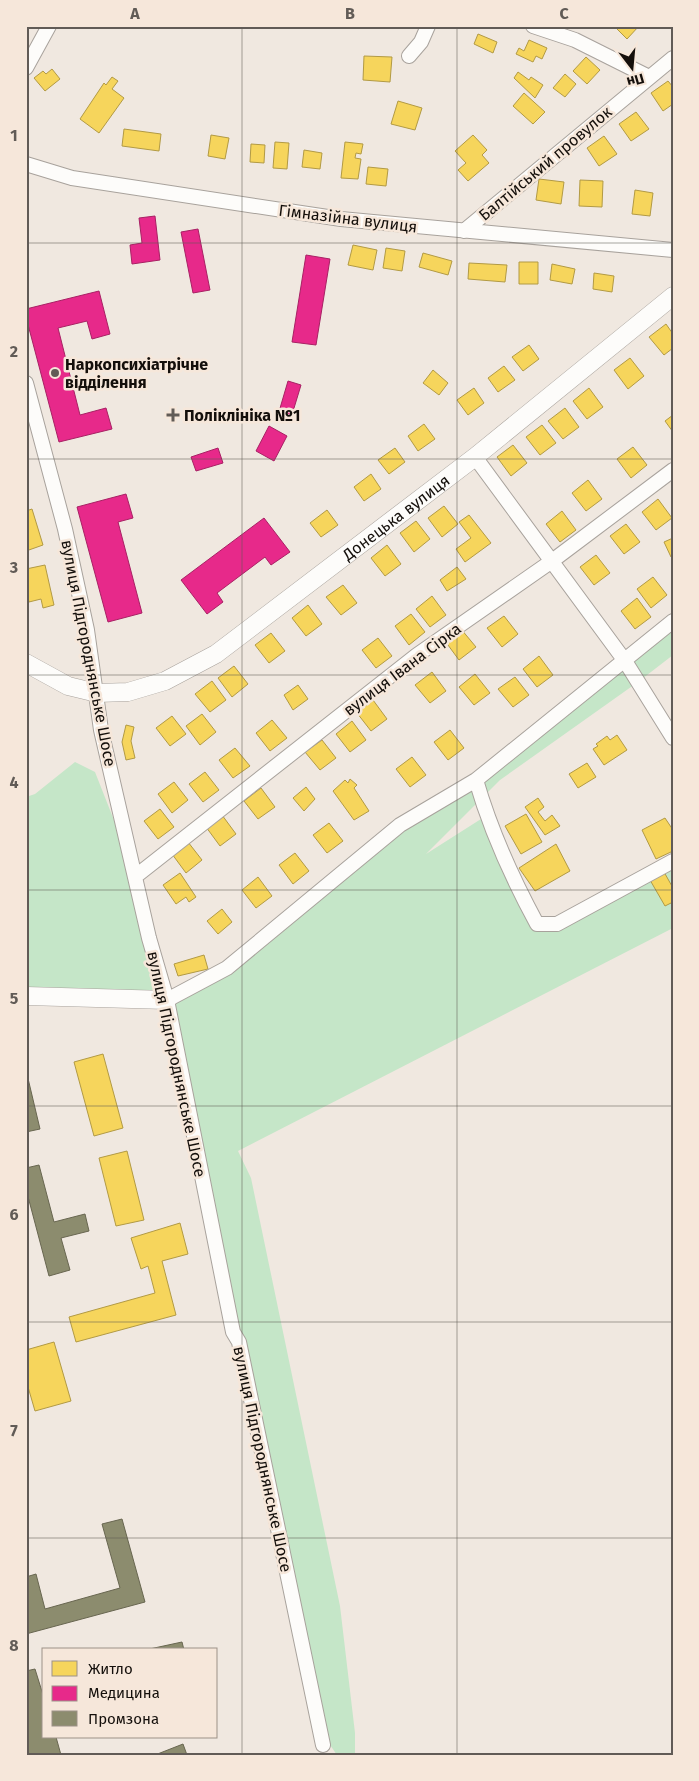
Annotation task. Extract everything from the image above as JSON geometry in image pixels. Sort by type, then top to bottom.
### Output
[{"type":"street","points":[[26,68],[49,26]]},
{"type":"street","points":[[409,56],[421,42],[428,26]]},
{"type":"street","points":[[532,26],[576,40],[648,77]]},
{"type":"street","name":"Балтійський провулок","points":[[464,231],[673,58]]},
{"type":"street","name":"Гімназійна вулиця","points":[[26,164],[72,178],[341,219],[673,250]]},
{"type":"street","name":"Донецька вулиця","points":[[26,663],[68,686],[97,693],[128,692],[165,681],[216,654],[475,457],[673,296]]},
{"type":"street","name":"вулиця Підгороднянське Шосе","points":[[26,383],[65,529],[87,630],[101,730],[149,938],[167,1000],[233,1332],[241,1352],[324,1745]]},
{"type":"street","points":[[475,457],[625,661],[673,738]]},
{"type":"street","name":"вулиця Івана Сірка","points":[[136,876],[417,655],[552,561],[673,470]]},
{"type":"street","points":[[26,996],[167,1000],[227,968],[400,825],[476,780],[673,621]]},
{"type":"street","points":[[476,780],[507,868],[538,924],[557,924],[673,861]]},
{"type":"green space","points":[[673,621],[673,655],[500,780],[426,854],[481,819],[538,924],[557,924],[673,861],[673,928],[238,1151],[251,1178],[340,1606],[355,1733],[355,1755],[337,1755],[328,1742],[167,1000],[227,968],[400,825],[476,780]]},
{"type":"green space","points":[[75,762],[95,772],[136,876],[167,1000],[26,996],[26,797],[35,794]]},
{"type":"building: Житло","points":[[614,26],[639,26],[627,39]]},
{"type":"building: Житло","points":[[478,34],[497,42],[493,53],[474,44]]},
{"type":"building: Житло","points":[[529,40],[547,48],[542,59],[536,56],[533,62],[516,54],[519,48],[524,51]]},
{"type":"building: Житло","points":[[364,56],[392,57],[390,82],[363,80]]},
{"type":"building: Житло","points":[[586,57],[600,70],[587,84],[573,71]]},
{"type":"building: Житло","points":[[52,69],[60,79],[45,91],[34,78],[43,71],[46,74]]},
{"type":"building: Житло","points":[[518,72],[529,80],[531,77],[543,85],[535,98],[514,78]]},
{"type":"building: Житло","points":[[565,74],[576,84],[565,97],[553,88]]},
{"type":"building: Житло","points":[[112,77],[118,81],[112,89],[124,98],[99,133],[80,119],[104,83],[106,85]]},
{"type":"building: Житло","points":[[668,81],[673,87],[673,104],[663,111],[651,93]]},
{"type":"building: Житло","points":[[524,93],[545,112],[533,124],[513,106]]},
{"type":"building: Житло","points":[[398,101],[422,108],[415,130],[391,124]]},
{"type":"building: Житло","points":[[636,112],[649,129],[631,141],[619,124]]},
{"type":"building: Житло","points":[[124,129],[161,134],[159,151],[122,146]]},
{"type":"building: Житло","points":[[211,135],[229,138],[225,159],[208,156]]},
{"type":"building: Житло","points":[[473,135],[487,150],[482,155],[489,163],[468,181],[458,170],[466,163],[455,151]]},
{"type":"building: Житло","points":[[604,136],[617,154],[599,166],[587,148]]},
{"type":"building: Житло","points":[[275,142],[289,143],[287,169],[273,168]]},
{"type":"building: Житло","points":[[345,142],[363,144],[361,154],[356,153],[355,158],[361,159],[358,179],[341,178]]},
{"type":"building: Житло","points":[[251,144],[265,145],[264,163],[250,162]]},
{"type":"building: Житло","points":[[304,150],[322,153],[320,169],[302,167]]},
{"type":"building: Житло","points":[[368,167],[388,169],[386,186],[366,184]]},
{"type":"building: Житло","points":[[539,179],[564,182],[561,204],[536,200]]},
{"type":"building: Житло","points":[[580,180],[603,181],[602,207],[579,206]]},
{"type":"building: Житло","points":[[635,190],[653,193],[650,216],[632,214]]},
{"type":"building: Житло","points":[[353,245],[377,250],[373,270],[348,265]]},
{"type":"building: Житло","points":[[386,248],[405,251],[402,271],[383,268]]},
{"type":"building: Житло","points":[[423,253],[452,261],[448,275],[419,267]]},
{"type":"building: Житло","points":[[519,262],[538,262],[538,284],[519,284]]},
{"type":"building: Житло","points":[[469,263],[507,265],[505,282],[468,279]]},
{"type":"building: Житло","points":[[552,264],[575,269],[572,284],[550,280]]},
{"type":"building: Житло","points":[[594,273],[614,276],[612,292],[593,289]]},
{"type":"building: Житло","points":[[666,324],[673,334],[673,348],[664,355],[649,337]]},
{"type":"building: Житло","points":[[529,345],[539,359],[523,371],[512,357]]},
{"type":"building: Житло","points":[[630,358],[644,376],[628,389],[614,370]]},
{"type":"building: Житло","points":[[504,366],[515,380],[498,392],[488,378]]},
{"type":"building: Житло","points":[[433,370],[448,383],[439,395],[423,383]]},
{"type":"building: Житло","points":[[474,388],[484,403],[468,415],[457,400]]},
{"type":"building: Житло","points":[[589,388],[603,407],[587,419],[573,401]]},
{"type":"building: Житло","points":[[565,408],[579,427],[563,439],[548,421]]},
{"type":"building: Житло","points":[[673,415],[673,432],[665,421]]},
{"type":"building: Житло","points":[[424,424],[435,439],[418,451],[408,436]]},
{"type":"building: Житло","points":[[542,425],[556,443],[540,455],[526,437]]},
{"type":"building: Житло","points":[[513,445],[527,463],[511,476],[497,457]]},
{"type":"building: Житло","points":[[633,447],[647,465],[631,478],[617,459]]},
{"type":"building: Житло","points":[[395,448],[405,462],[389,474],[378,460]]},
{"type":"building: Житло","points":[[371,474],[381,489],[364,501],[354,487]]},
{"type":"building: Житло","points":[[588,480],[602,499],[586,511],[572,493]]},
{"type":"building: Житло","points":[[658,499],[672,518],[656,530],[642,512]]},
{"type":"building: Житло","points":[[444,506],[458,524],[442,537],[428,518]]},
{"type":"building: Житло","points":[[32,509],[43,545],[26,551],[26,511]]},
{"type":"building: Житло","points":[[327,510],[338,525],[321,537],[310,523]]},
{"type":"building: Житло","points":[[562,511],[576,530],[560,542],[546,524]]},
{"type":"building: Житло","points":[[469,515],[491,543],[465,562],[456,549],[471,538],[459,522]]},
{"type":"building: Житло","points":[[416,521],[430,539],[414,552],[400,533]]},
{"type":"building: Житло","points":[[626,524],[640,542],[624,554],[610,536]]},
{"type":"building: Житло","points":[[673,538],[673,556],[671,557],[664,542]]},
{"type":"building: Житло","points":[[387,545],[401,564],[385,576],[371,558]]},
{"type":"building: Житло","points":[[596,555],[610,573],[594,585],[580,567]]},
{"type":"building: Житло","points":[[45,565],[54,605],[43,608],[41,599],[29,602],[26,589],[26,569]]},
{"type":"building: Житло","points":[[457,567],[466,579],[447,591],[440,580]]},
{"type":"building: Житло","points":[[653,577],[667,595],[651,608],[637,589]]},
{"type":"building: Житло","points":[[343,585],[357,603],[341,615],[326,597]]},
{"type":"building: Житло","points":[[432,596],[446,615],[430,627],[416,609]]},
{"type":"building: Житло","points":[[637,598],[651,617],[635,629],[621,611]]},
{"type":"building: Житло","points":[[308,605],[322,624],[306,636],[292,618]]},
{"type":"building: Житло","points":[[411,614],[425,632],[409,645],[395,626]]},
{"type":"building: Житло","points":[[504,616],[518,634],[502,647],[487,628]]},
{"type":"building: Житло","points":[[461,629],[476,647],[459,660],[445,641]]},
{"type":"building: Житло","points":[[271,633],[285,651],[269,663],[255,645]]},
{"type":"building: Житло","points":[[378,638],[392,656],[376,668],[362,650]]},
{"type":"building: Житло","points":[[539,656],[553,675],[537,687],[523,669]]},
{"type":"building: Житло","points":[[234,666],[248,684],[232,697],[218,678]]},
{"type":"building: Житло","points":[[432,672],[446,691],[430,703],[415,685]]},
{"type":"building: Житло","points":[[475,674],[490,693],[474,705],[459,687]]},
{"type":"building: Житло","points":[[515,677],[529,695],[513,707],[498,689]]},
{"type":"building: Житло","points":[[212,681],[226,700],[210,712],[195,694]]},
{"type":"building: Житло","points":[[298,685],[308,699],[293,710],[284,695]]},
{"type":"building: Житло","points":[[373,700],[387,719],[371,731],[357,713]]},
{"type":"building: Житло","points":[[202,714],[216,732],[200,745],[186,726]]},
{"type":"building: Житло","points":[[172,716],[186,734],[170,746],[156,728]]},
{"type":"building: Житло","points":[[272,720],[287,738],[270,751],[256,733]]},
{"type":"building: Житло","points":[[352,721],[366,740],[350,752],[336,734]]},
{"type":"building: Житло","points":[[126,725],[134,727],[131,741],[135,758],[126,760],[122,742]]},
{"type":"building: Житло","points":[[450,730],[464,748],[448,760],[434,742]]},
{"type":"building: Житло","points":[[617,735],[627,750],[604,765],[593,749],[598,746],[596,744],[607,736],[610,740]]},
{"type":"building: Житло","points":[[322,740],[336,758],[320,770],[305,752]]},
{"type":"building: Житло","points":[[235,748],[250,766],[233,778],[219,760]]},
{"type":"building: Житло","points":[[412,757],[426,775],[410,787],[396,769]]},
{"type":"building: Житло","points":[[587,763],[596,777],[578,788],[569,774]]},
{"type":"building: Житло","points":[[205,772],[219,790],[203,802],[189,784]]},
{"type":"building: Житло","points":[[350,779],[357,785],[354,788],[369,811],[354,820],[333,791],[345,780],[348,783]]},
{"type":"building: Житло","points":[[174,782],[188,800],[172,813],[158,794]]},
{"type":"building: Житло","points":[[306,787],[315,799],[304,811],[293,798]]},
{"type":"building: Житло","points":[[261,788],[275,807],[258,819],[244,801]]},
{"type":"building: Житло","points":[[538,798],[544,807],[538,812],[545,821],[552,815],[560,826],[545,835],[525,807]]},
{"type":"building: Житло","points":[[160,809],[174,827],[158,839],[144,821]]},
{"type":"building: Житло","points":[[526,814],[542,842],[521,854],[505,826]]},
{"type":"building: Житло","points":[[222,815],[236,834],[220,846],[206,827]]},
{"type":"building: Житло","points":[[665,818],[673,830],[673,851],[656,859],[642,830]]},
{"type":"building: Житло","points":[[329,823],[343,841],[327,853],[313,835]]},
{"type":"building: Житло","points":[[188,842],[202,860],[186,873],[172,854]]},
{"type":"building: Житло","points":[[556,844],[570,871],[535,891],[519,868]]},
{"type":"building: Житло","points":[[295,853],[309,871],[293,884],[279,865]]},
{"type":"building: Житло","points":[[664,872],[673,888],[673,902],[665,906],[650,880]]},
{"type":"building: Житло","points":[[180,873],[196,897],[189,902],[186,897],[176,904],[163,885]]},
{"type":"building: Житло","points":[[258,877],[272,896],[256,908],[242,890]]},
{"type":"building: Житло","points":[[222,909],[232,922],[218,934],[207,921]]},
{"type":"building: Житло","points":[[204,955],[208,969],[178,976],[174,964]]},
{"type":"building: Житло","points":[[103,1054],[123,1128],[94,1136],[74,1062]]},
{"type":"building: Житло","points":[[127,1151],[144,1220],[116,1226],[99,1158]]},
{"type":"building: Житло","points":[[180,1223],[188,1254],[162,1261],[176,1315],[76,1342],[69,1317],[155,1293],[148,1266],[141,1269],[131,1238]]},
{"type":"building: Житло","points":[[54,1342],[71,1401],[35,1411],[26,1380],[26,1350]]},
{"type":"building: Медицина","points":[[155,216],[160,260],[132,264],[130,245],[142,243],[139,218]]},
{"type":"building: Медицина","points":[[198,229],[210,290],[193,293],[181,232]]},
{"type":"building: Медицина","points":[[306,255],[330,259],[316,345],[292,342]]},
{"type":"building: Медицина","name":"Наркопсихіатрічне відділення","points":[[99,291],[110,334],[92,339],[87,321],[58,328],[80,415],[106,408],[112,429],[59,442],[26,317],[26,309]]},
{"type":"building: Медицина","points":[[288,381],[301,385],[291,418],[278,415]]},
{"type":"building: Медицина","points":[[269,426],[287,436],[274,461],[256,451]]},
{"type":"building: Медицина","points":[[218,448],[223,463],[196,471],[191,457]]},
{"type":"building: Медицина","points":[[126,494],[133,518],[118,522],[142,613],[108,622],[77,507]]},
{"type":"building: Медицина","points":[[264,518],[290,552],[271,565],[265,557],[217,593],[223,602],[207,614],[181,580]]},
{"type":"building: Промзона","points":[[26,1070],[40,1129],[26,1132]]},
{"type":"building: Промзона","points":[[39,1165],[54,1222],[85,1214],[89,1231],[61,1238],[70,1270],[49,1276],[26,1189],[26,1168]]},
{"type":"building: Промзона","points":[[122,1519],[145,1602],[26,1634],[26,1577],[36,1574],[45,1609],[120,1588],[102,1524]]},
{"type":"building: Промзона","points":[[182,1642],[184,1648],[154,1648]]},
{"type":"building: Промзона","points":[[35,1669],[42,1692],[42,1738],[56,1738],[61,1755],[27,1755],[26,1671]]},
{"type":"building: Промзона","points":[[183,1744],[187,1755],[155,1755]]},
{"type":"place","name":"Наркопсихіатрічне відділення","points":[[55,373]]},
{"type":"place","name":"Поліклініка №1","points":[[173,415]]}]
